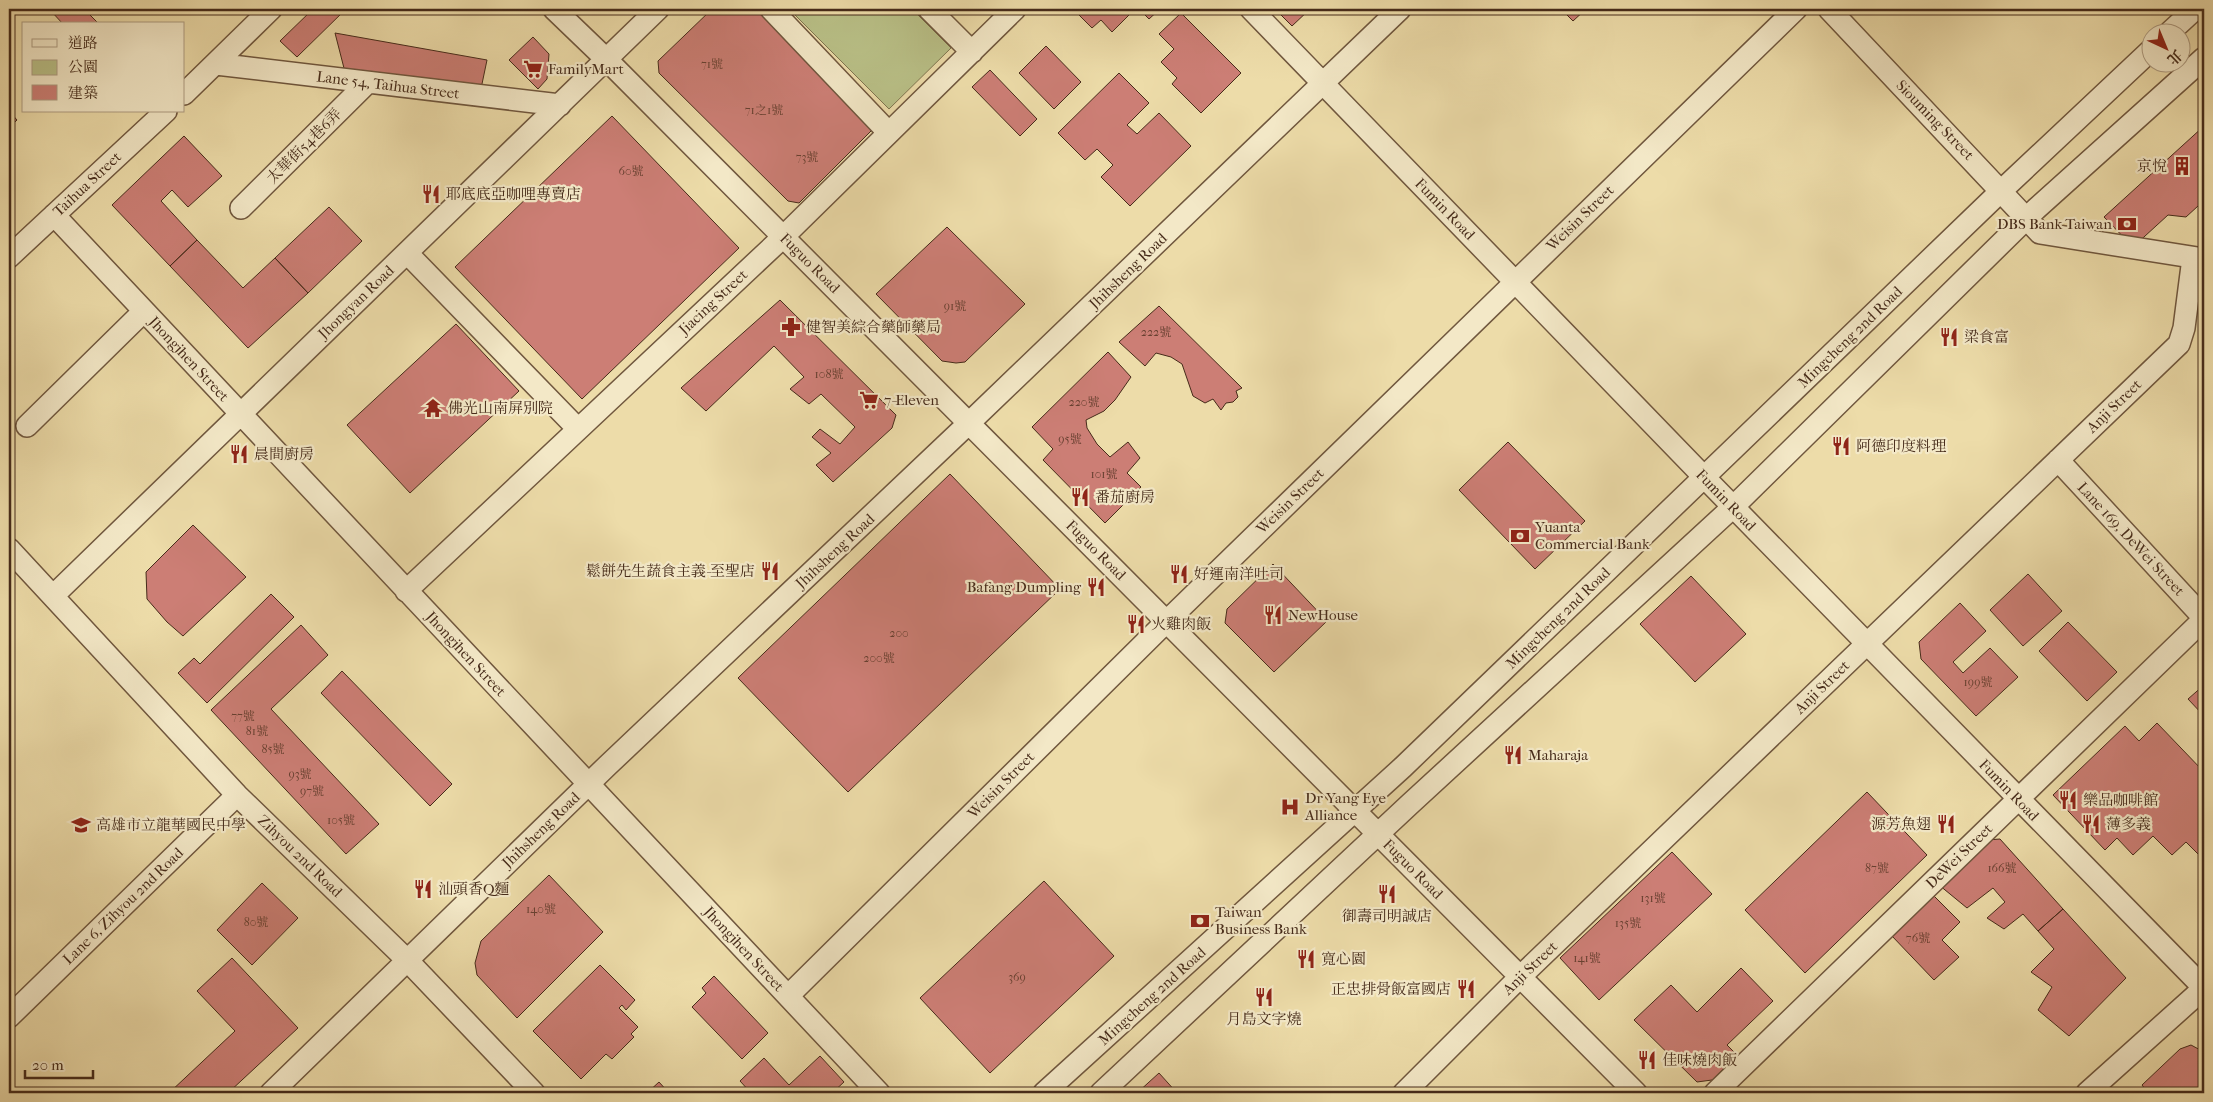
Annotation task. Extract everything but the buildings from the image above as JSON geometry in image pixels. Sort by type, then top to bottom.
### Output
[{"type":"street","points":[[185,93],[271,9]]},
{"type":"street","name":"Fuguo Road","points":[[554,9],[1167,621],[1636,1093]]},
{"type":"street","name":"Jhongyan Road","points":[[54,595],[658,9]]},
{"type":"street","points":[[771,9],[888,132]]},
{"type":"street","points":[[929,9],[972,52]]},
{"type":"street","name":"Jiacing Street","points":[[406,590],[783,237],[1015,9]]},
{"type":"street","name":"Fumin Road","points":[[1251,9],[1733,507],[2204,988]]},
{"type":"street","name":"Jhihsheng Road","points":[[271,1093],[588,784],[969,423],[1400,9]]},
{"type":"street","name":"Weisin Street","points":[[788,996],[1514,281],[1796,9]]},
{"type":"street","name":"Siouming Street","points":[[1829,9],[2033,226]]},
{"type":"street","points":[[2181,22],[2195,9]]},
{"type":"street","points":[[1101,1093],[2033,226],[2204,58]]},
{"type":"street","name":"Mingcheng 2nd Road","points":[[1044,1093],[1410,760],[2001,191],[2140,60]]},
{"type":"street","name":"Lane 54, Taihua Street","points":[[216,64],[366,84],[560,105]]},
{"type":"street","name":"太華街54巷6弄","points":[[241,208],[366,84]]},
{"type":"street","name":"Taihua Street","points":[[9,257],[165,112]]},
{"type":"street","name":"Jhongjhen Street","points":[[54,215],[879,1093]]},
{"type":"street","points":[[2033,226],[2198,258]]},
{"type":"street","points":[[407,253],[578,429]]},
{"type":"street","name":"Anji Street","points":[[1404,1093],[1520,977],[2179,344],[2198,258]]},
{"type":"street","points":[[27,426],[144,311]]},
{"type":"street","name":"Lane 169, DeWei Street","points":[[2058,460],[2204,618]]},
{"type":"street","name":"Zihyou 2nd Road","points":[[9,549],[54,595],[237,794],[407,960],[534,1093]]},
{"type":"street","name":"DeWei Street","points":[[1715,1093],[2204,618]]},
{"type":"street","name":"Lane 6, Zihyou 2nd Road","points":[[9,1017],[237,794]]},
{"type":"street","points":[[2087,1093],[2204,988]]},
{"type":"green space","points":[[789,9],[912,9],[951,48],[889,109]]},
{"type":"place","name":"FamilyMart","points":[[533,69]]},
{"type":"place","name":"京悅","points":[[2182,166]]},
{"type":"place","name":"耶底底亞咖哩專賣店","points":[[431,194]]},
{"type":"place","name":"DBS Bank Taiwan","points":[[2127,224]]},
{"type":"place","name":"健智美綜合藥師藥局","points":[[791,327]]},
{"type":"place","name":"梁食富","points":[[1949,337]]},
{"type":"place","name":"7-Eleven","points":[[869,400]]},
{"type":"place","name":"佛光山南屏別院","points":[[433,408]]},
{"type":"place","name":"阿德印度料理","points":[[1841,446]]},
{"type":"place","name":"晨間廚房","points":[[239,454]]},
{"type":"place","name":"番茄廚房","points":[[1080,497]]},
{"type":"place","name":"Yuanta Commercial Bank","points":[[1520,536]]},
{"type":"place","name":"鬆餅先生蔬食主義-至聖店","points":[[770,571]]},
{"type":"place","name":"好運南洋吐司","points":[[1179,574]]},
{"type":"place","name":"Bafang Dumpling","points":[[1096,587]]},
{"type":"place","name":"NewHouse","points":[[1273,615]]},
{"type":"place","name":"火雞肉飯","points":[[1136,624]]},
{"type":"place","name":"Maharaja","points":[[1513,755]]},
{"type":"place","name":"樂品咖啡館","points":[[2068,800]]},
{"type":"place","name":"Dr Yang Eye Alliance","points":[[1290,807]]},
{"type":"place","name":"源芳魚翅","points":[[1946,824]]},
{"type":"place","name":"薄多義","points":[[2091,824]]},
{"type":"place","name":"高雄市立龍華國民中學","points":[[81,825]]},
{"type":"place","name":"汕頭香Q麵","points":[[423,889]]},
{"type":"place","name":"御壽司明誠店","points":[[1387,894]]},
{"type":"place","name":"Taiwan Business Bank","points":[[1200,921]]},
{"type":"place","name":"寬心園","points":[[1306,959]]},
{"type":"place","name":"正忠排骨飯富國店","points":[[1466,989]]},
{"type":"place","name":"月島文字燒","points":[[1264,997]]},
{"type":"place","name":"佳味燒肉飯","points":[[1647,1060]]}]
